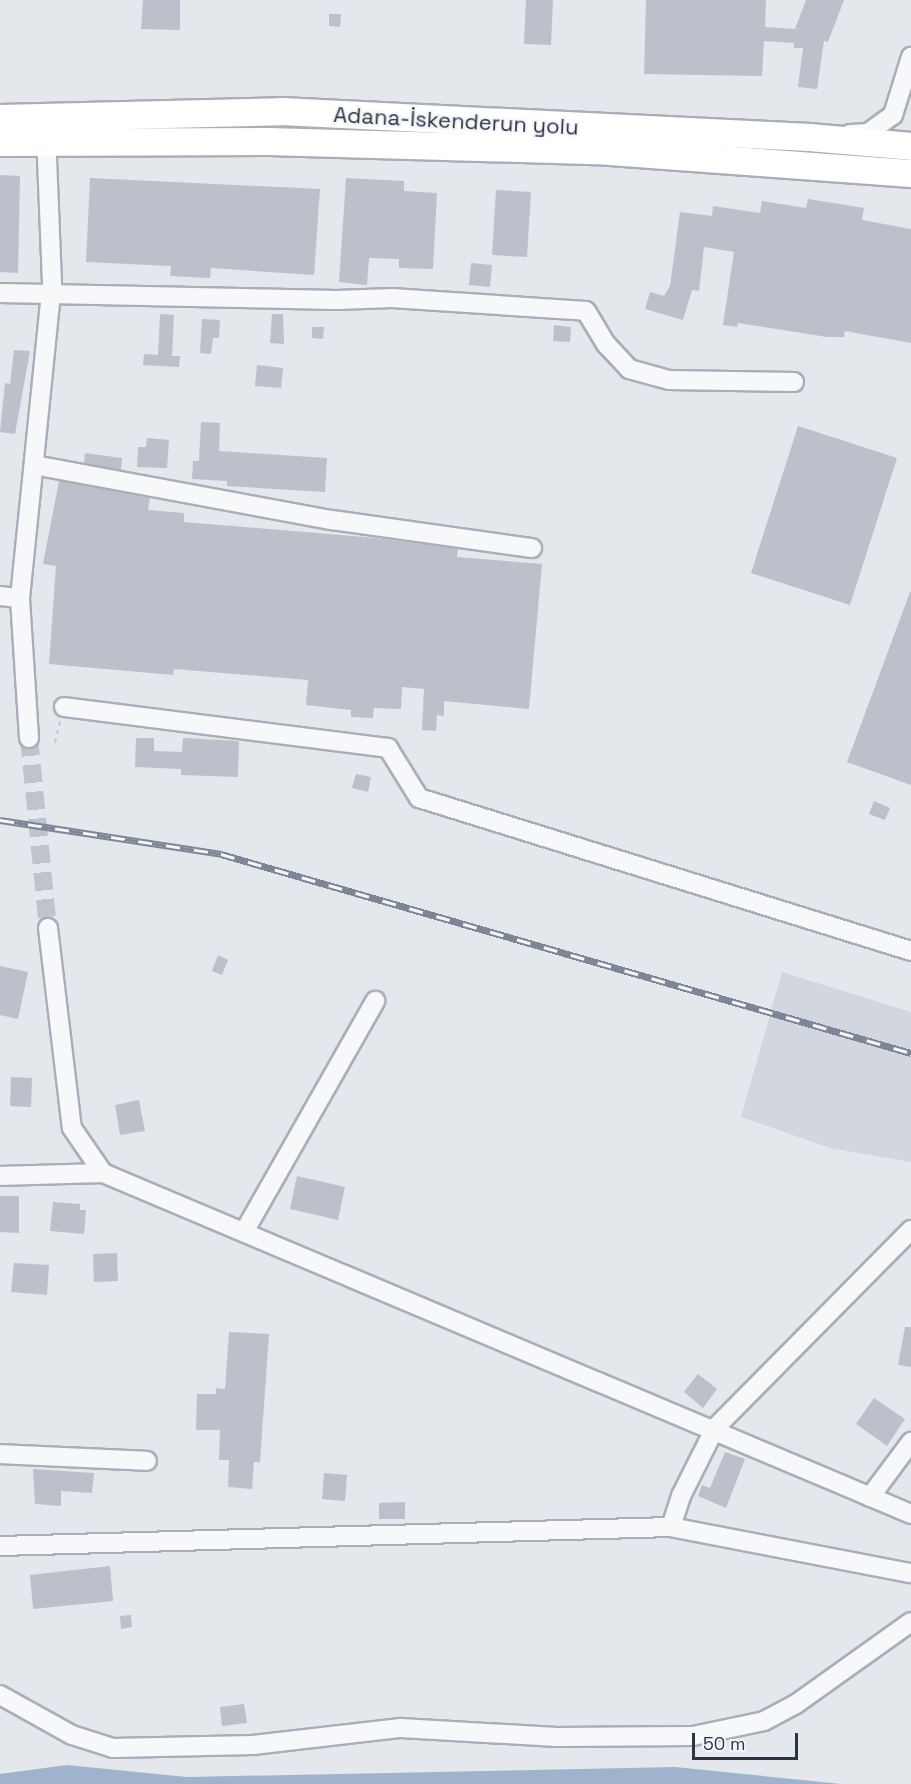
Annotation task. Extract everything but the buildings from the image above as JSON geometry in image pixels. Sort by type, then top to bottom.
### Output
[{"type":"highway","name":"Adana-İskenderun yolu","points":[[0,118],[46,128],[281,111],[809,137],[911,146]]},
{"type":"highway","points":[[0,142],[46,128],[596,150],[911,173]]},
{"type":"street","points":[[809,137],[868,133],[893,115],[911,57]]},
{"type":"street","points":[[29,738],[20,598],[51,294],[46,128]]},
{"type":"street","points":[[0,293],[337,300],[392,298],[586,311],[606,344],[629,369],[669,380],[794,382]]},
{"type":"street","points":[[34,465],[332,520],[532,548]]},
{"type":"street","points":[[0,596],[20,598]]},
{"type":"street","points":[[64,707],[388,748],[419,798],[911,951]]},
{"type":"street","points":[[48,928],[72,1128],[103,1173]]},
{"type":"street","points":[[244,1232],[375,1001]]},
{"type":"street","points":[[0,1176],[103,1173],[715,1428],[911,1514]]},
{"type":"street","points":[[670,1527],[681,1496],[715,1428],[911,1230]]},
{"type":"street","points":[[870,1497],[911,1442]]},
{"type":"street","points":[[0,1454],[147,1461]]},
{"type":"street","points":[[0,1546],[670,1527],[911,1573]]},
{"type":"street","points":[[0,1695],[72,1735],[113,1748],[253,1745],[401,1728],[558,1737],[693,1736],[764,1721],[796,1704],[911,1622]]},
{"type":"path","points":[[55,743],[64,707]]},
{"type":"shaded area","points":[[782,972],[911,1012],[911,1162],[830,1148],[741,1117]]},
{"type":"water","points":[[67,1765],[187,1777],[675,1767],[841,1784],[0,1784],[0,1774]]},
{"type":"tunnel","points":[[29,738],[48,928]]},
{"type":"railway","points":[[0,820],[221,854],[911,1053]]}]
